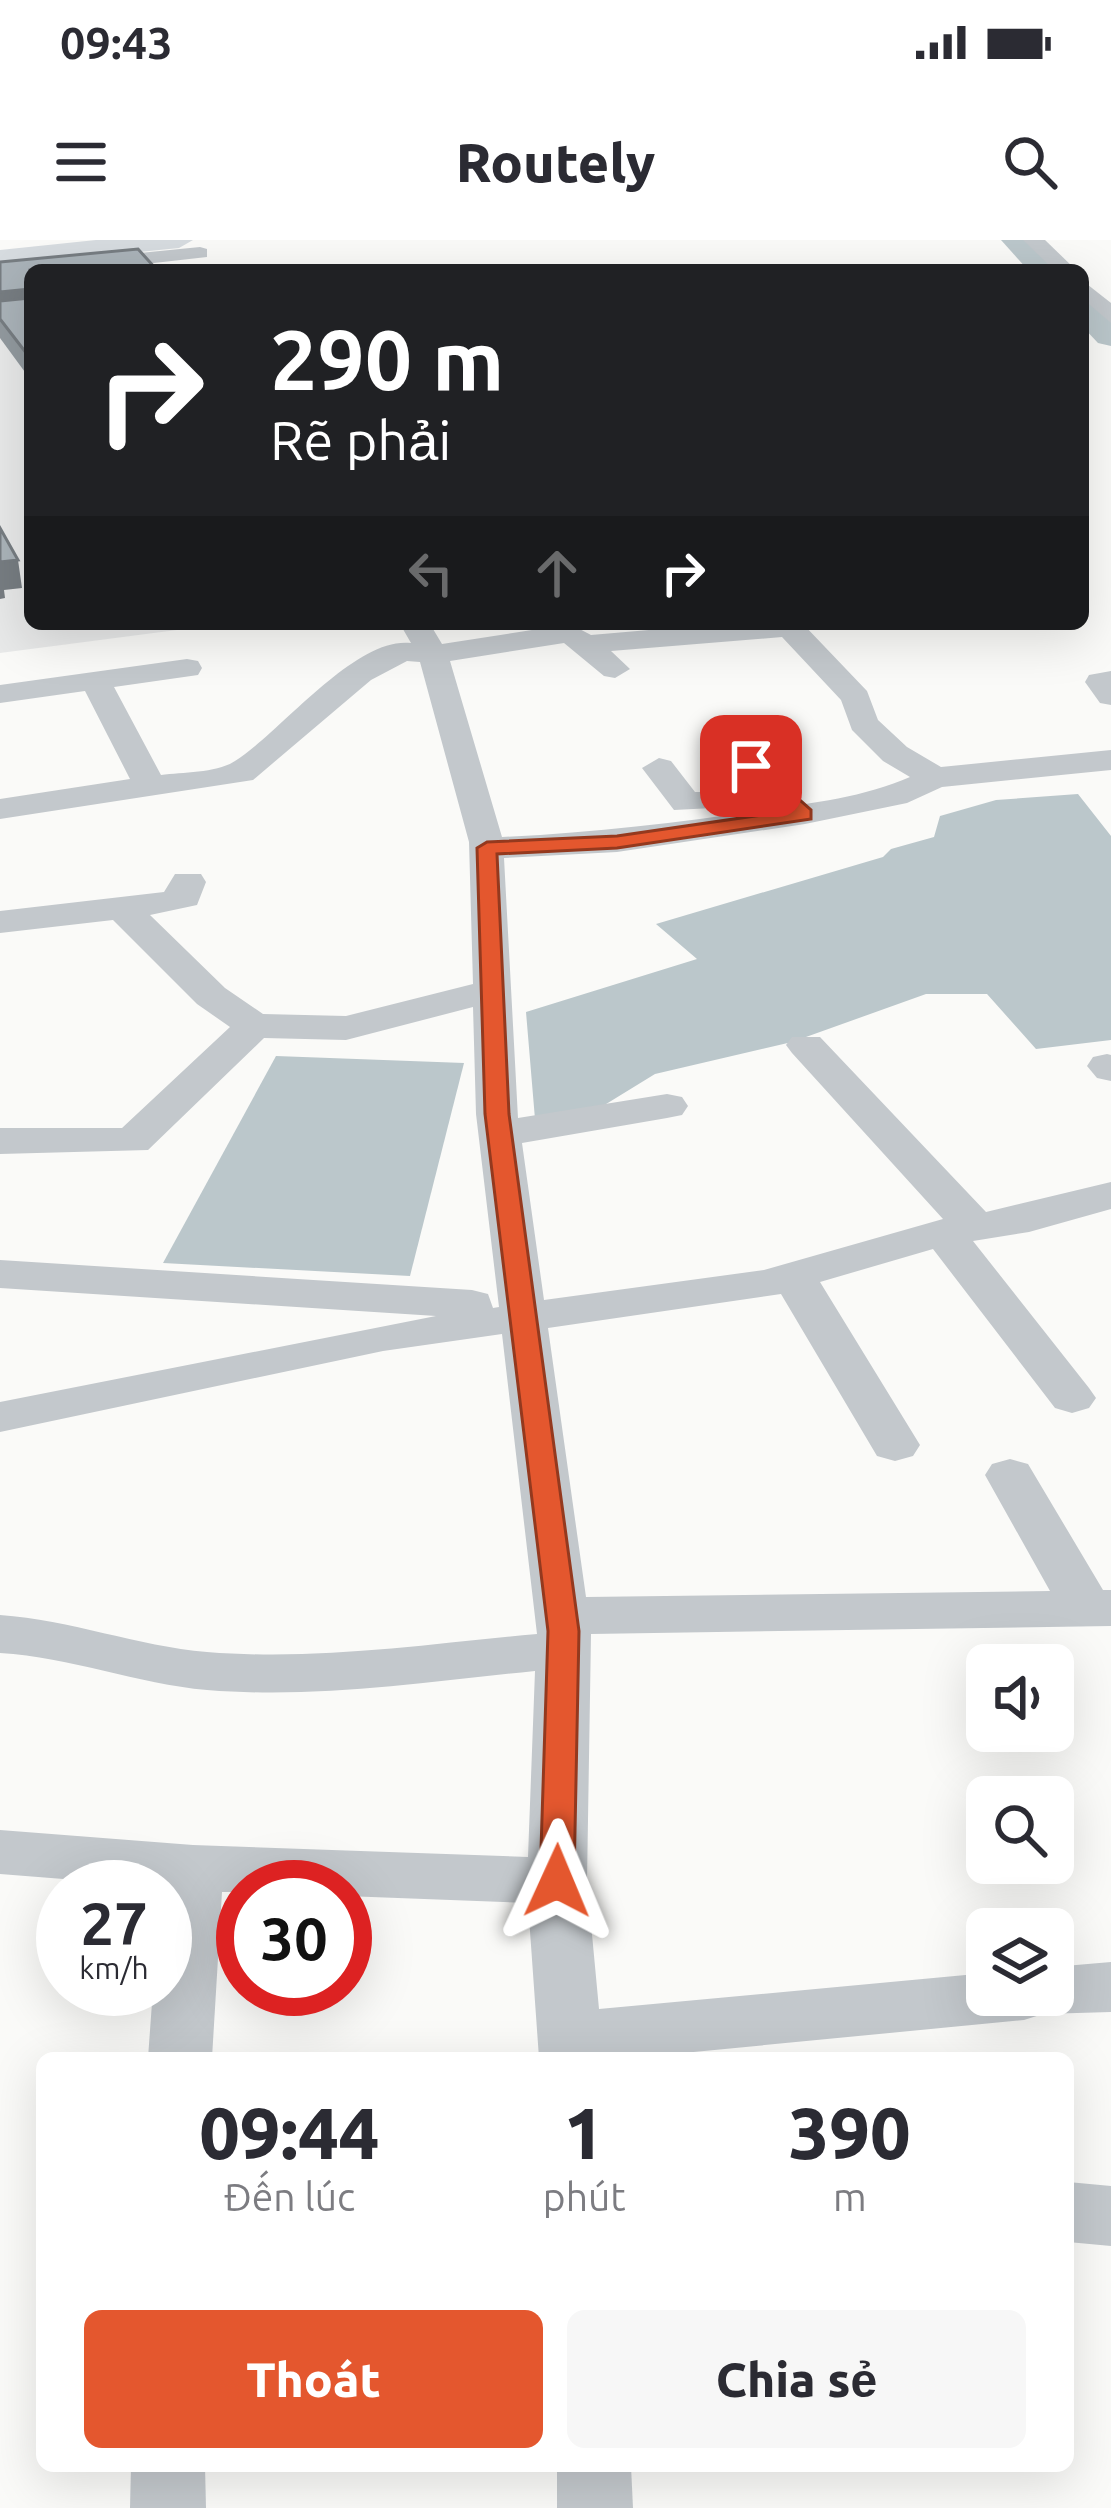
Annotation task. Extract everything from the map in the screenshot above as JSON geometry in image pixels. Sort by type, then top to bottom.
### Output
[{"type":"highway","points":[[0,258],[190,244]]},
{"type":"street","points":[[1033,240],[1059,264]]},
{"type":"street","points":[[59,264],[190,244]]},
{"type":"street","points":[[1089,293],[1111,316]]},
{"type":"street","points":[[586,644],[753,630]]},
{"type":"street","points":[[792,630],[856,698],[862,723],[895,754],[935,778]]},
{"type":"street","points":[[0,809],[241,773],[360,673],[424,639],[570,633],[615,669]]},
{"type":"street","points":[[424,639],[487,848],[499,1134],[562,1633],[557,1881],[570,2048],[966,2002]]},
{"type":"street","points":[[0,694],[187,668]]},
{"type":"street","points":[[1111,680],[1100,682],[1111,696]]},
{"type":"street","points":[[95,681],[151,787]]},
{"type":"street","points":[[659,768],[686,803],[793,804],[895,796],[935,778],[1111,760]]},
{"type":"street","points":[[751,766],[793,804]]},
{"type":"street","points":[[487,848],[617,842],[793,804]]},
{"type":"street","points":[[0,922],[170,902],[184,896],[188,882]]},
{"type":"street","points":[[122,909],[211,996],[254,1026],[346,1028],[492,991]]},
{"type":"street","points":[[0,1141],[133,1141],[254,1026]]},
{"type":"street","points":[[806,1046],[959,1230],[1072,1398]]},
{"type":"street","points":[[499,1134],[667,1106]]},
{"type":"street","points":[[0,1417],[383,1337],[793,1276],[959,1230],[1029,1219],[1111,1195]]},
{"type":"street","points":[[0,1274],[525,1313]]},
{"type":"street","points":[[793,1276],[895,1445]]},
{"type":"street","points":[[1010,1475],[1098,1607]]},
{"type":"street","points":[[0,1634],[47,1635],[202,1671],[269,1673],[562,1633],[1098,1607]]},
{"type":"street","points":[[0,1852],[193,1868],[557,1881]]},
{"type":"street","points":[[180,2052],[193,1868]]},
{"type":"street","points":[[1074,1990],[1111,1987]]},
{"type":"street","points":[[1074,2213],[1111,2216]]},
{"type":"street","points":[[168,2472],[168,2508]]},
{"type":"street","points":[[594,2472],[595,2508]]},
{"type":"shaded area","points":[[24,281],[24,630],[177,630],[0,653],[0,283]]},
{"type":"shaded area","points":[[1078,794],[1111,836],[1111,1040],[1036,1049],[987,994],[926,994],[792,1042],[655,1074],[598,1109],[535,1119],[526,1012],[697,959],[656,924],[883,857],[891,849],[934,837],[940,816],[996,800]]},
{"type":"shaded area","points":[[276,1056],[464,1063],[410,1276],[163,1263]]},
{"type":"building","points":[[138,249],[152,264],[24,264],[24,290],[0,292],[0,262]]},
{"type":"building","points":[[24,299],[24,350],[0,319],[0,301]]},
{"type":"building","points":[[0,528],[18,560],[0,562]]},
{"type":"waterway","points":[[1017,240],[1041,264]]},
{"type":"waterway","points":[[1089,313],[1111,335]]},
{"type":"route","points":[[557,1881],[564,1631],[497,1114],[487,848],[617,842],[805,814],[751,766]]}]
